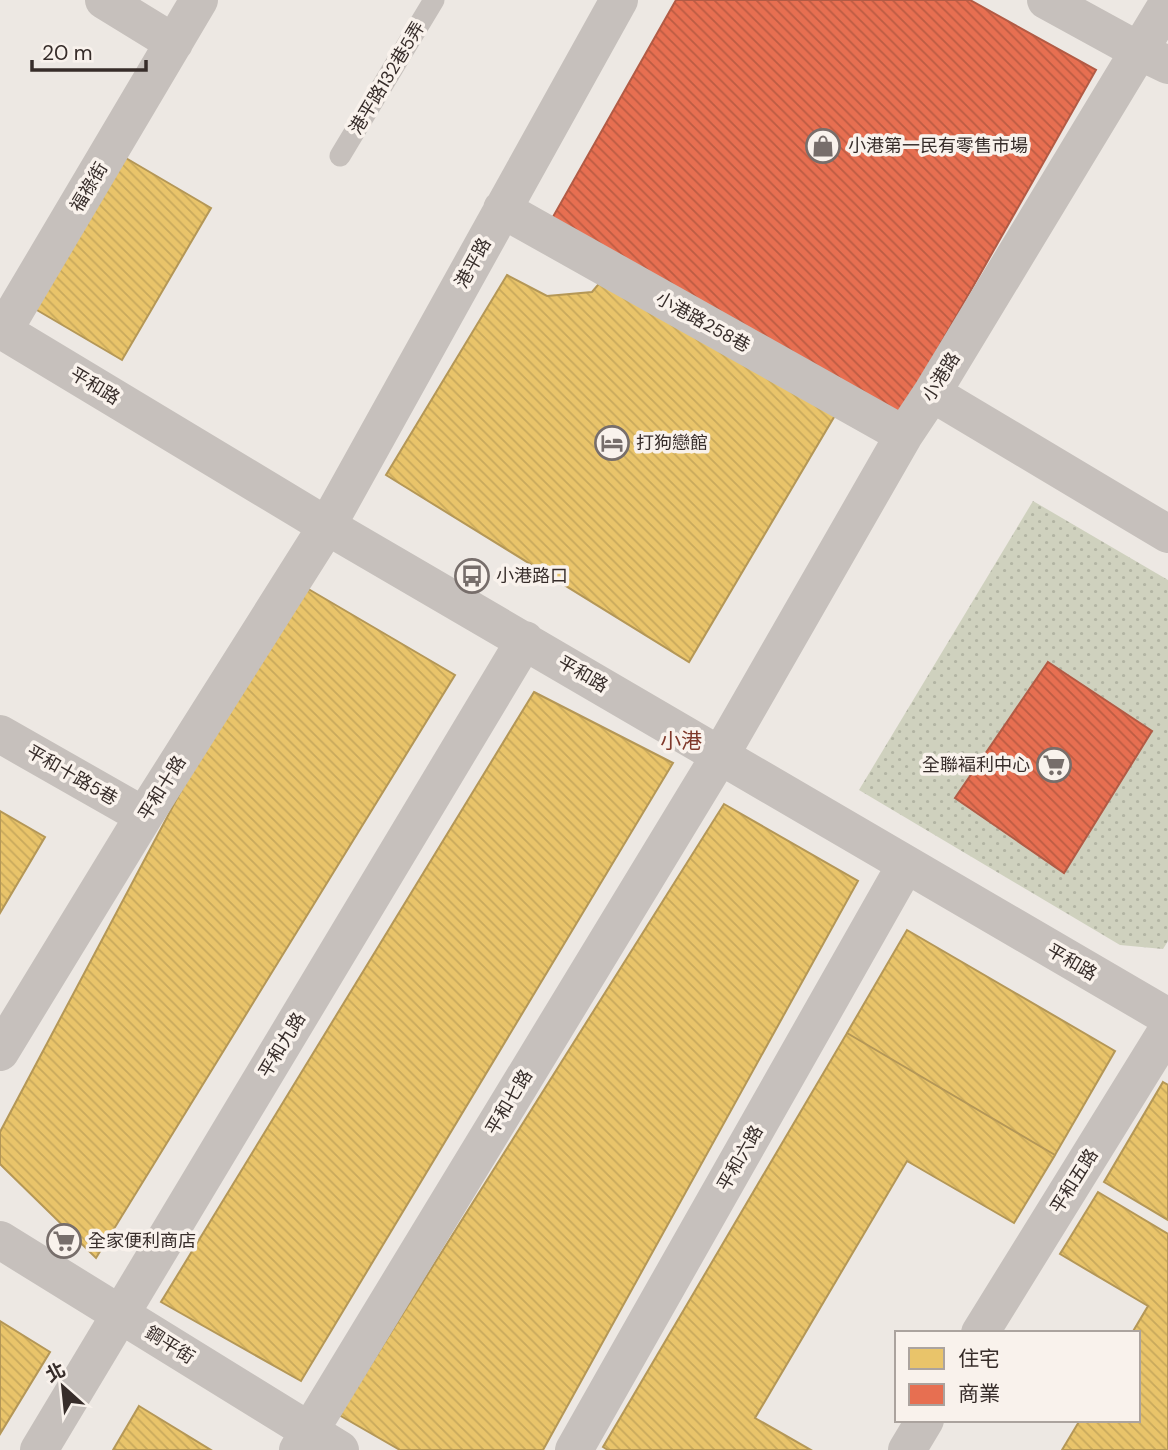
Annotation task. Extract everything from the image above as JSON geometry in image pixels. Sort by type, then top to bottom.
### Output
[{"type":"street","points":[[104,0],[174,43]]},
{"type":"street","name":"福祿街","points":[[1,330],[199,0]]},
{"type":"street","points":[[1046,0],[1153,58]]},
{"type":"street","name":"小港路","points":[[720,754],[904,435],[1153,58],[1168,4]]},
{"type":"street","name":"港平路","points":[[327,526],[502,209],[604,5]]},
{"type":"street","name":"小港路258巷","points":[[502,209],[904,435]]},
{"type":"street","name":"平和路","points":[[1,330],[327,526],[720,754],[905,866],[1168,1017]]},
{"type":"street","points":[[932,393],[1168,534]]},
{"type":"street","name":"平和十路","points":[[0,1052],[144,816],[327,526]]},
{"type":"street","name":"平和九路","points":[[39,1450],[525,640]]},
{"type":"street","name":"平和十路5巷","points":[[5,748],[144,816]]},
{"type":"street","name":"平和七路","points":[[316,1444],[720,754]]},
{"type":"street","name":"平和六路","points":[[574,1450],[905,866]]},
{"type":"street","name":"平和五路","points":[[981,1331],[1168,1029]]},
{"type":"street","name":"鋼平街","points":[[0,1241],[120,1315],[316,1444]]},
{"type":"street","points":[[907,1450],[924,1422]]},
{"type":"lane","name":"港平路132巷5弄","points":[[340,156],[434,0]]},
{"type":"green space","points":[[1033,501],[1168,580],[1168,941],[1163,949],[1120,945],[859,790]]},
{"type":"building: 住宅","points":[[119,154],[211,208],[122,360],[30,306]]},
{"type":"building: 住宅","name":"打狗戀館","points":[[507,275],[547,296],[592,292],[603,279],[837,412],[689,662],[386,475]]},
{"type":"building: 住宅","points":[[293,580],[455,675],[96,1258],[0,1164],[0,1132]]},
{"type":"building: 住宅","points":[[534,692],[673,763],[301,1381],[161,1302]]},
{"type":"building: 住宅","points":[[724,804],[858,881],[543,1450],[400,1450],[339,1415]]},
{"type":"building: 住宅","points":[[0,811],[45,837],[0,913]]},
{"type":"building: 住宅","points":[[907,930],[1115,1051],[1055,1155],[847,1033]]},
{"type":"building: 住宅","points":[[847,1033],[1055,1155],[1014,1223],[907,1161],[755,1418],[811,1450],[608,1450],[603,1447]]},
{"type":"building: 住宅","points":[[1163,1082],[1168,1085],[1168,1220],[1104,1182]]},
{"type":"building: 住宅","points":[[1098,1192],[1168,1234],[1168,1450],[1062,1450],[1079,1422],[1140,1422],[1140,1331],[1133,1331],[1148,1306],[1060,1254]]},
{"type":"building: 住宅","points":[[0,1321],[50,1352],[0,1434]]},
{"type":"building: 住宅","points":[[139,1406],[211,1450],[113,1450]]},
{"type":"building: 商業","name":"小港第一民有零售市場","points":[[676,0],[970,0],[1096,70],[899,417],[550,222]]},
{"type":"building: 商業","name":"全聯褔利中心","points":[[1048,662],[1152,731],[1064,873],[955,798]]},
{"type":"place","name":"小港第一民有零售市場","points":[[823,146]]},
{"type":"place","name":"打狗戀館","points":[[612,443]]},
{"type":"place","name":"小港路口","points":[[472,576]]},
{"type":"place","name":"全聯褔利中心","points":[[1054,765]]},
{"type":"place","name":"全家便利商店","points":[[64,1241]]},
{"type":"district","name":"小港","points":[[681,741]]}]
